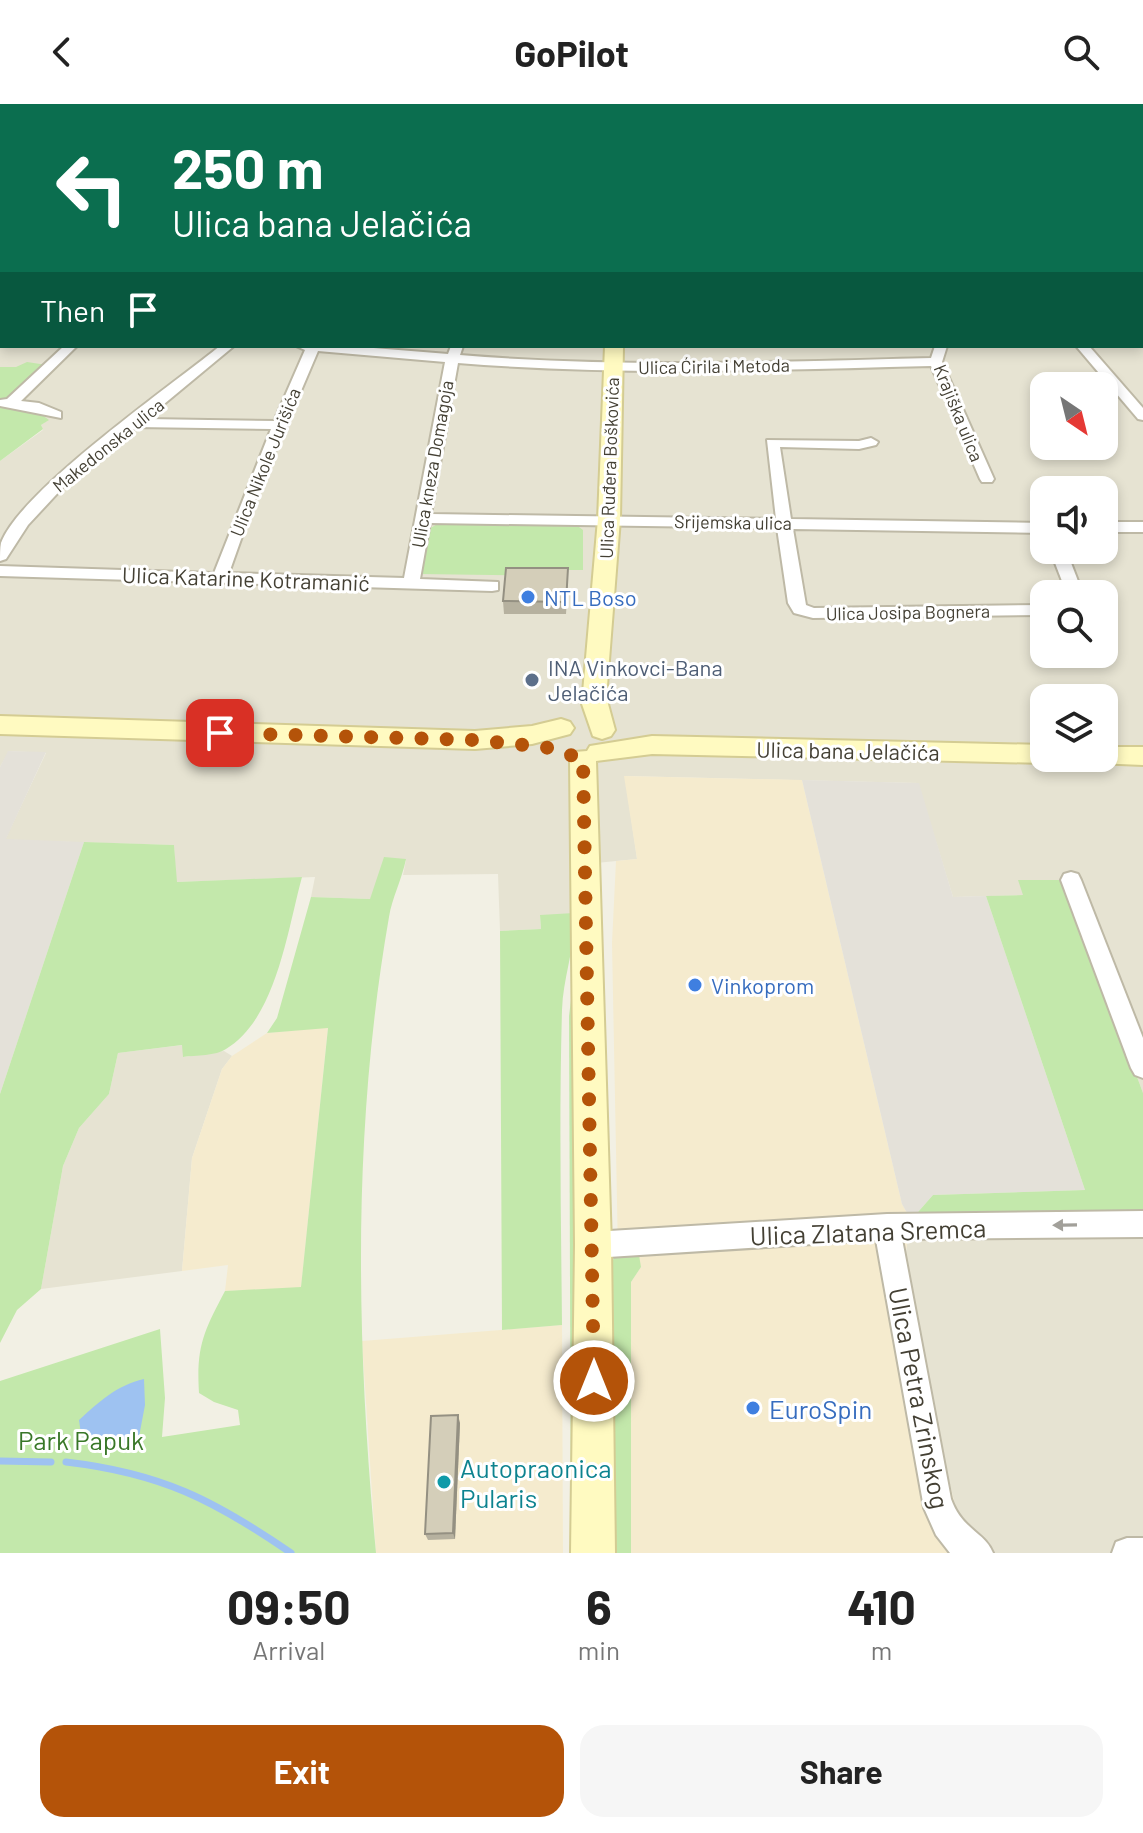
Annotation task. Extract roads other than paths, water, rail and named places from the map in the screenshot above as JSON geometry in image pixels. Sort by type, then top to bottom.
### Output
[{"type":"main road","name":"Ulica Ruđera Boškovića","points":[[593,1553],[593,1245],[582,740],[595,704],[602,631],[609,519],[613,357]]},
{"type":"main road","name":"Ulica bana Jelačića","points":[[0,725],[475,740],[545,747],[582,740],[652,745],[1030,754]]},
{"type":"main road","points":[[1118,756],[1143,756]]},
{"type":"street","points":[[5,403],[69,348]]},
{"type":"street","name":"Makedonska ulica","points":[[0,556],[22,522],[62,480],[226,348]]},
{"type":"street","name":"Ulica Nikole Jurišića","points":[[220,577],[307,348]]},
{"type":"street","name":"Ulica Ćirila i Metoda","points":[[344,348],[613,357],[936,362]]},
{"type":"street","name":"Krajiška ulica","points":[[940,348],[936,362],[987,479]]},
{"type":"street","points":[[1084,348],[1143,416]]},
{"type":"street","name":"Ulica kneza Domagoja","points":[[411,582],[454,353]]},
{"type":"street","points":[[5,403],[34,406],[56,415]]},
{"type":"street","points":[[135,423],[278,425]]},
{"type":"street","name":"Ulica Josipa Bognera","points":[[871,442],[772,443],[796,603],[806,612],[1030,610]]},
{"type":"street","name":"Srijemska ulica","points":[[423,518],[1030,528]]},
{"type":"street","points":[[1118,527],[1143,527]]},
{"type":"street","name":"Ulica Katarine Kotramanić","points":[[0,571],[492,586]]},
{"type":"street","points":[[1071,880],[1143,1068]]},
{"type":"street","name":"Ulica Zlatana Sremca","points":[[593,1245],[887,1227],[1143,1224]]},
{"type":"street","name":"Ulica Petra Zrinskog","points":[[887,1227],[936,1499],[946,1528],[963,1546],[978,1553]]},
{"type":"street","points":[[1127,1553],[1143,1553]]},
{"type":"water","points":[[144,1379],[145,1405],[138,1442],[90,1446],[81,1434],[79,1420],[117,1390]]},
{"type":"waterway","points":[[0,1461],[51,1462]]},
{"type":"waterway","points":[[66,1462],[130,1473],[185,1492],[237,1518],[291,1553]]},
{"type":"place","name":"NTL Boso","points":[[528,597]]},
{"type":"place","name":"INA Vinkovci-Bana Jelačića","points":[[532,680]]},
{"type":"place","name":"Vinkoprom","points":[[695,985]]},
{"type":"place","name":"EuroSpin","points":[[753,1408]]},
{"type":"place","name":"Autopraonica Pularis","points":[[444,1482]]},
{"type":"park label","name":"Park Papuk","points":[[81,1439]]}]
